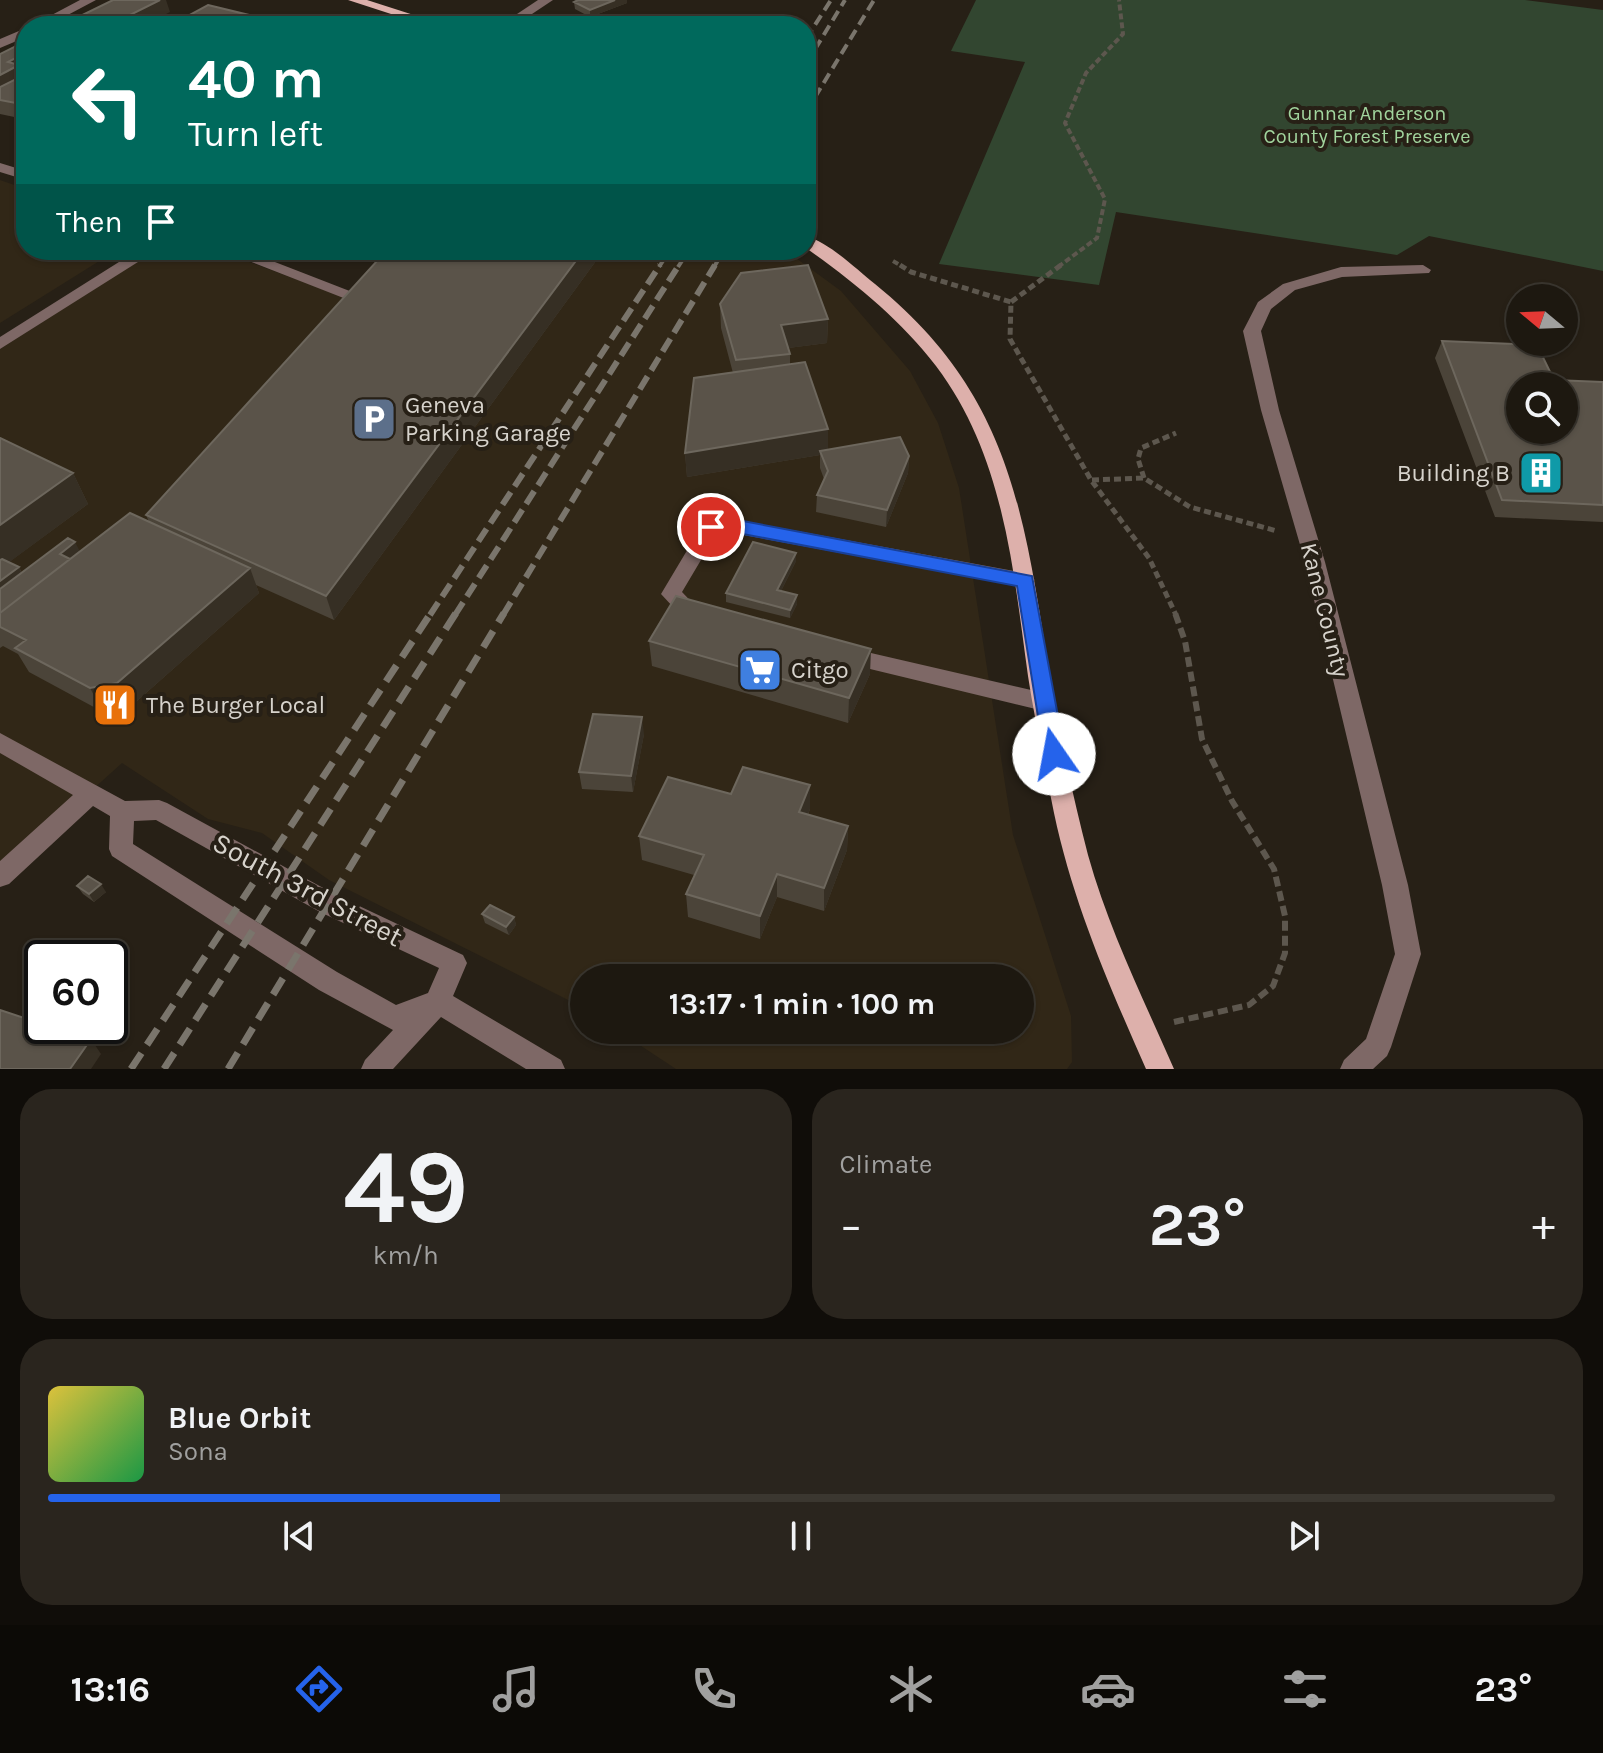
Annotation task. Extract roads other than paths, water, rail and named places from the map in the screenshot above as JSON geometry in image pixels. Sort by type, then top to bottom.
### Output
[{"type":"main road","points":[[354,0],[408,16]]},
{"type":"main road","points":[[816,247],[852,270],[898,311],[966,396],[1003,478],[1025,580],[1046,714],[1087,892],[1160,1069]]},
{"type":"street","points":[[57,16],[90,0]]},
{"type":"street","points":[[521,16],[547,0]]},
{"type":"street","points":[[0,344],[133,260]]},
{"type":"street","points":[[256,260],[370,302]]},
{"type":"street","name":"Kane County","points":[[1354,1069],[1377,1047],[1408,954],[1395,885],[1252,331],[1264,306],[1289,287],[1341,272],[1423,270]]},
{"type":"street","points":[[721,623],[690,615],[671,594],[711,527],[727,525],[1025,580]]},
{"type":"street","points":[[827,650],[1046,714]]},
{"type":"street","points":[[0,742],[122,811],[121,849],[328,981],[394,1018],[438,1001]]},
{"type":"street","points":[[0,876],[92,793]]},
{"type":"street","name":"South 3rd Street","points":[[122,811],[159,810],[329,904],[454,963],[438,1001]]},
{"type":"street","points":[[438,1001],[533,1065]]},
{"type":"street","points":[[375,1069],[438,1001]]},
{"type":"railway","points":[[816,23],[831,0]]},
{"type":"railway","points":[[816,48],[845,0]]},
{"type":"railway","points":[[816,96],[874,0]]},
{"type":"railway","points":[[659,267],[664,260]]},
{"type":"railway","points":[[678,267],[683,260]]},
{"type":"railway","points":[[714,267],[718,260]]},
{"type":"railway","points":[[430,615],[660,265]]},
{"type":"railway","points":[[455,615],[679,265]]},
{"type":"railway","points":[[503,615],[715,265]]},
{"type":"railway","points":[[131,1069],[431,613]]},
{"type":"railway","points":[[164,1069],[456,613]]},
{"type":"railway","points":[[228,1069],[504,613]]},
{"type":"place","name":"Geneva Parking Garage","points":[[374,419]]},
{"type":"place","name":"Building B","points":[[1541,473]]},
{"type":"place","name":"Citgo","points":[[760,670]]},
{"type":"place","name":"The Burger Local","points":[[115,705]]},
{"type":"park label","name":"Gunnar Anderson County Forest Preserve","points":[[1367,124]]}]
